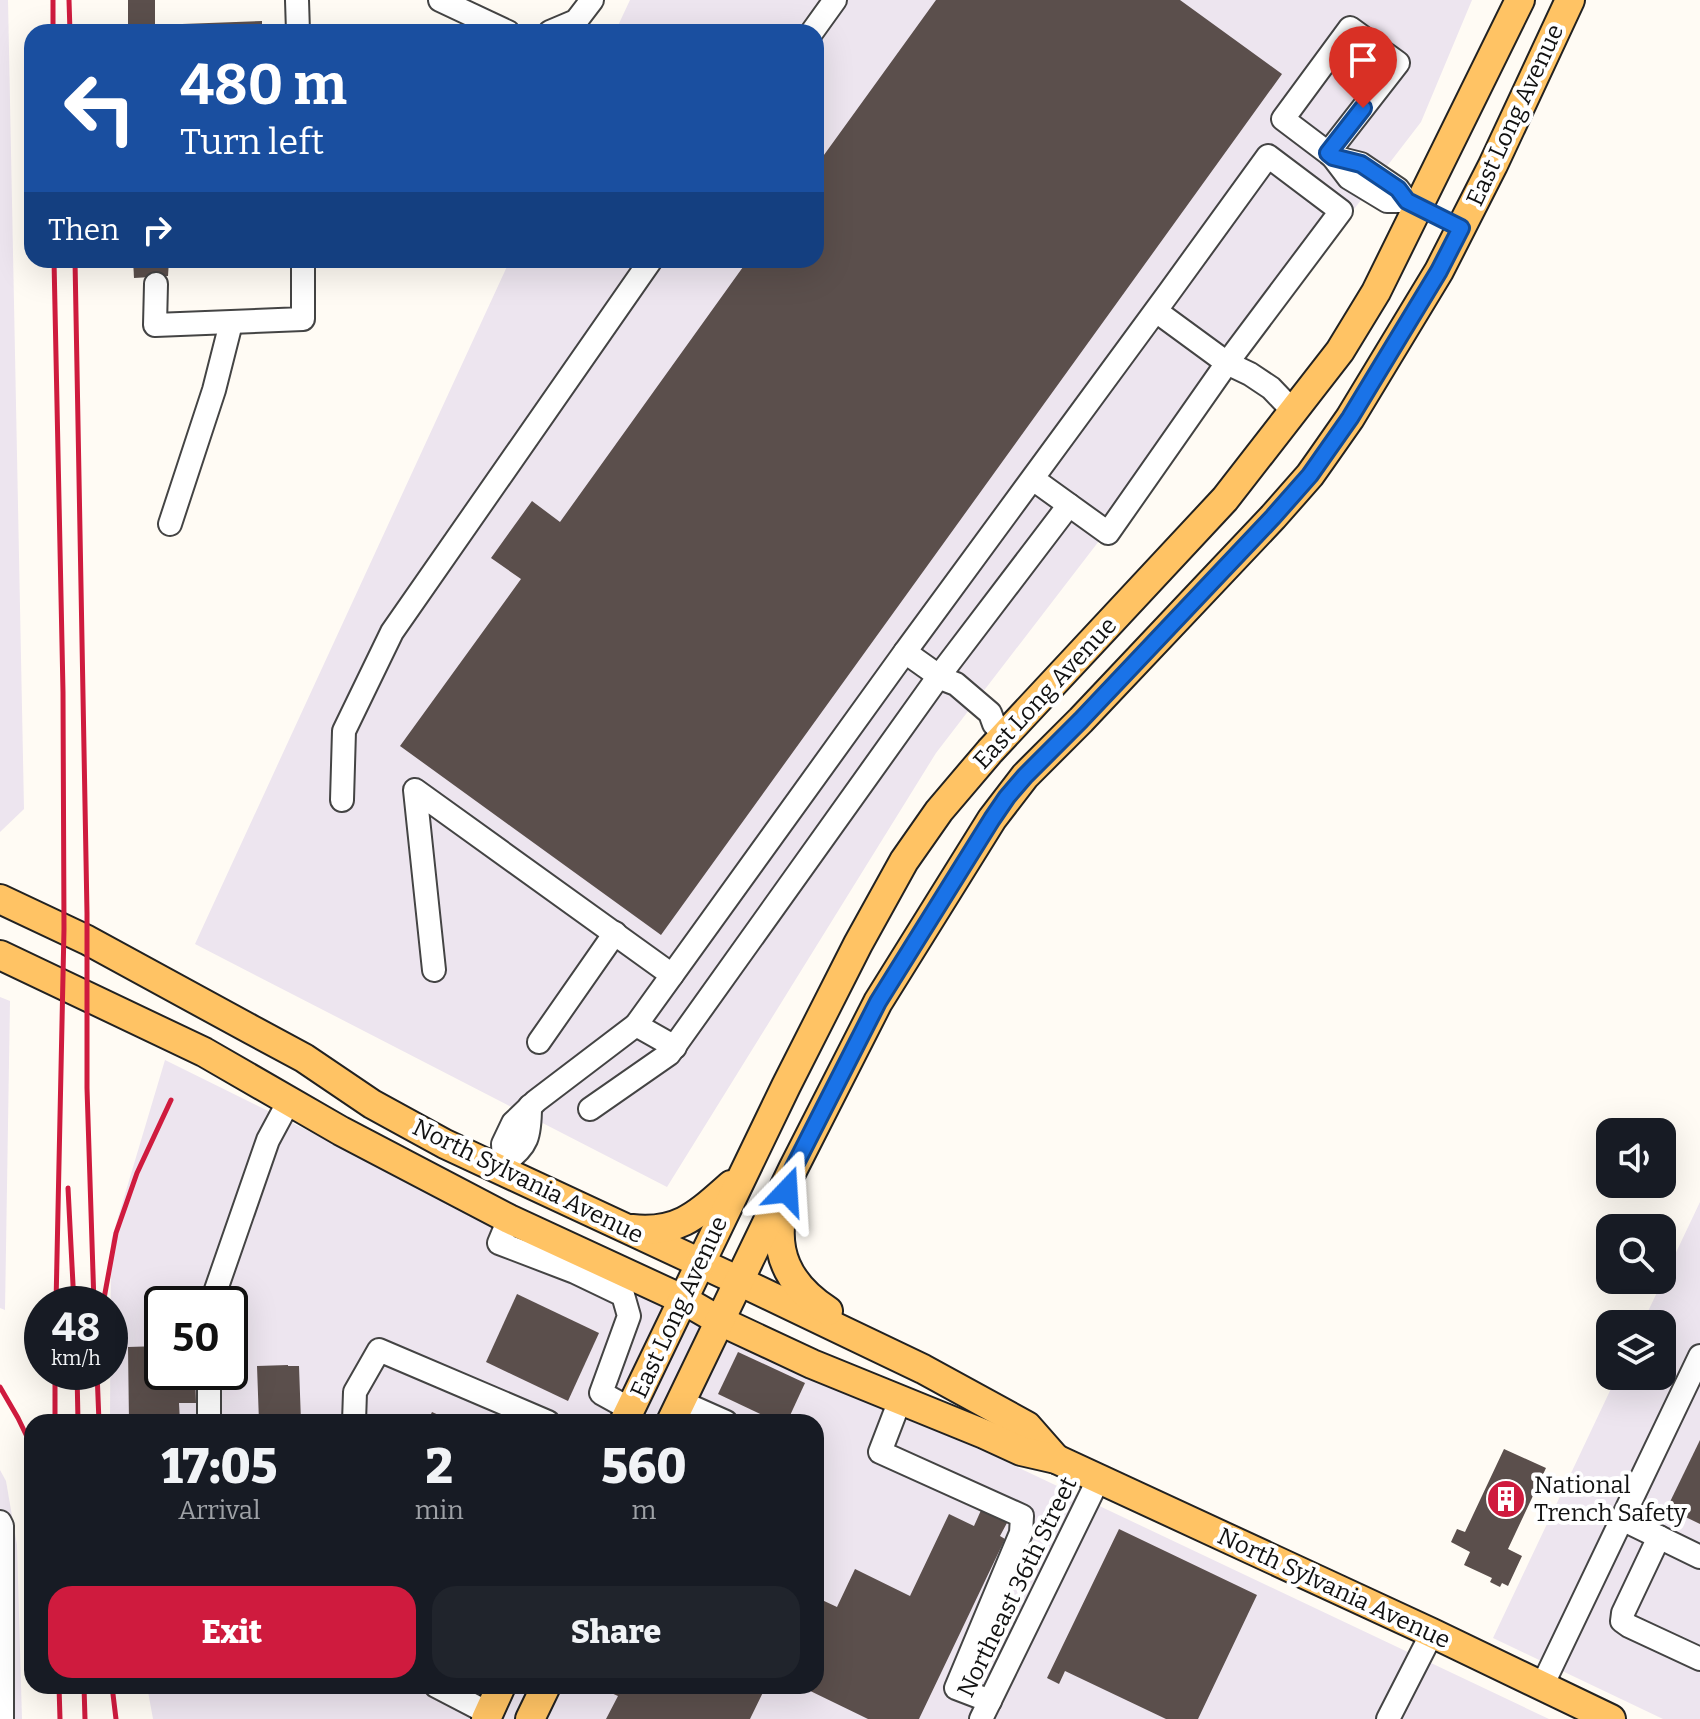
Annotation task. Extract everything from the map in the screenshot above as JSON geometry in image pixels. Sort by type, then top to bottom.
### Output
[{"type":"main road","name":"East Long Avenue","points":[[676,1412],[793,1169],[878,1002],[992,819],[1034,766],[1081,720],[1310,475],[1350,418],[1439,271],[1493,165],[1570,0]]},
{"type":"main road","name":"East Long Avenue","points":[[628,1414],[741,1177],[858,944],[904,861],[1000,730],[1225,499],[1288,406],[1340,351],[1369,304],[1413,204],[1518,3]]},
{"type":"main road","points":[[1413,204],[1461,228]]},
{"type":"main road","points":[[1000,730],[1034,766]]},
{"type":"main road","name":"North Sylvania Avenue","points":[[0,899],[87,940],[304,1058],[372,1104],[445,1144],[502,1167],[622,1228],[914,1365],[1027,1426],[1056,1459]]},
{"type":"main road","name":"North Sylvania Avenue","points":[[0,955],[204,1052],[341,1131],[509,1219],[682,1299],[720,1321],[812,1364],[1021,1451],[1056,1459],[1099,1478],[1611,1719]]},
{"type":"main road","points":[[289,1101],[304,1058]]},
{"type":"main road","points":[[793,1169],[781,1214],[779,1237],[783,1260],[794,1281],[809,1299],[914,1365],[904,1401]]},
{"type":"main road","points":[[622,1228],[653,1231],[683,1223],[741,1177]]},
{"type":"main road","points":[[487,1716],[497,1694]]},
{"type":"main road","points":[[530,1719],[542,1694]]},
{"type":"street","points":[[297,0],[298,24]]},
{"type":"street","points":[[440,0],[491,24]]},
{"type":"street","points":[[569,24],[576,21],[592,0]]},
{"type":"street","points":[[818,24],[835,0]]},
{"type":"street","points":[[1331,155],[1398,63],[1350,28],[1283,119],[1331,155],[1361,164],[1398,189],[1413,204]]},
{"type":"street","points":[[502,1167],[503,1144],[513,1123],[530,1106],[636,1025],[905,652],[1268,156],[1341,211],[1108,533],[1033,479]]},
{"type":"street","points":[[156,284],[155,325],[303,319],[303,268]]},
{"type":"street","points":[[342,800],[344,731],[392,632],[645,268]]},
{"type":"street","points":[[1156,311],[1229,365],[1271,388],[1288,406]]},
{"type":"street","points":[[170,524],[214,390],[231,323]]},
{"type":"street","points":[[590,1109],[675,1047],[1069,505]]},
{"type":"street","points":[[905,652],[941,678],[956,684],[990,713],[1000,730]]},
{"type":"street","points":[[434,970],[415,790],[672,975]]},
{"type":"street","points":[[539,1042],[615,933]]},
{"type":"street","points":[[636,1025],[675,1047]]},
{"type":"street","points":[[217,1286],[268,1140],[289,1101]]},
{"type":"street","points":[[509,1219],[499,1243],[575,1272],[623,1295],[629,1316],[601,1393],[625,1414]]},
{"type":"street","points":[[354,1414],[355,1392],[379,1350],[529,1414]]},
{"type":"street","points":[[1542,1686],[1700,1356]]},
{"type":"street","points":[[209,1390],[209,1414]]},
{"type":"street","points":[[904,1401],[880,1452],[1022,1516],[1021,1533],[956,1688],[986,1710]]},
{"type":"street","name":"Northeast 36th Street","points":[[986,1710],[1099,1478]]},
{"type":"street","points":[[1622,1519],[1700,1557]]},
{"type":"street","points":[[0,1522],[2,1719]]},
{"type":"street","points":[[1659,1537],[1622,1621],[1700,1659]]},
{"type":"street","points":[[1388,1719],[1432,1633]]},
{"type":"street","points":[[450,1694],[487,1716]]},
{"type":"shaded area","points":[[0,0],[8,0],[24,809],[0,832]]},
{"type":"shaded area","points":[[630,0],[1472,0],[1421,122],[936,753],[667,1187],[195,944],[506,268],[824,268],[824,24],[619,24]]},
{"type":"shaded area","points":[[0,997],[10,1001],[5,1310],[0,1308]]},
{"type":"shaded area","points":[[165,1060],[744,1346],[994,1456],[1549,1719],[153,1719],[148,1694],[824,1694],[824,1414],[110,1414],[110,1390],[128,1390],[128,1286],[111,1286],[111,1241]]},
{"type":"shaded area","points":[[1700,1202],[1700,1719],[1663,1719],[1493,1638],[1610,1390],[1676,1390],[1676,1310],[1649,1310],[1656,1294],[1676,1294],[1676,1252]]},
{"type":"shaded area","points":[[0,1470],[6,1481],[17,1545],[22,1719],[0,1719]]},
{"type":"building","points":[[128,0],[155,0],[155,24],[128,24]]},
{"type":"building","points":[[936,0],[1180,0],[1282,74],[661,935],[400,746],[521,579],[491,558],[532,501],[560,522],[742,268],[824,268],[824,155]]},
{"type":"building","points":[[262,21],[262,24],[182,24]]},
{"type":"building","points":[[133,268],[168,268],[168,276],[134,278]]},
{"type":"building","points":[[517,1294],[599,1333],[568,1401],[486,1362]]},
{"type":"building","points":[[144,1346],[144,1390],[196,1390],[196,1403],[179,1403],[180,1414],[129,1414],[128,1347]]},
{"type":"building","points":[[738,1352],[805,1383],[791,1414],[760,1414],[718,1394]]},
{"type":"building","points":[[257,1366],[299,1366],[301,1414],[259,1414]]},
{"type":"building","points":[[1700,1440],[1700,1524],[1667,1508]]},
{"type":"building","name":"National Trench Safety","points":[[1504,1449],[1546,1468],[1508,1549],[1522,1556],[1508,1586],[1502,1583],[1500,1587],[1490,1582],[1492,1578],[1464,1565],[1470,1552],[1451,1542],[1457,1529],[1465,1532]]},
{"type":"building","points":[[982,1508],[1008,1521],[1000,1536],[1005,1539],[919,1719],[868,1719],[816,1694],[824,1694],[824,1601],[837,1607],[855,1569],[910,1596],[949,1514],[974,1526]]},
{"type":"building","points":[[1119,1529],[1257,1595],[1198,1719],[1166,1719],[1065,1671],[1059,1684],[1047,1678]]},
{"type":"building","points":[[614,1694],[762,1694],[750,1719],[606,1719],[618,1696]]},
{"type":"railway","points":[[53,0],[53,24]]},
{"type":"railway","points":[[69,0],[70,24]]},
{"type":"railway","points":[[54,268],[63,692],[64,929],[56,1286]]},
{"type":"railway","points":[[75,268],[87,913],[87,1088],[93,1286]]},
{"type":"railway","points":[[106,1286],[116,1233],[137,1173],[171,1100]]},
{"type":"railway","points":[[68,1188],[73,1286]]},
{"type":"railway","points":[[0,1387],[24,1430]]},
{"type":"railway","points":[[55,1390],[55,1414]]},
{"type":"railway","points":[[77,1390],[78,1414]]},
{"type":"railway","points":[[98,1390],[99,1414]]},
{"type":"railway","points":[[59,1694],[60,1719]]},
{"type":"railway","points":[[84,1694],[85,1719]]},
{"type":"railway","points":[[113,1694],[116,1719]]},
{"type":"place","name":"National Trench Safety","points":[[1506,1499]]},
{"type":"route","points":[[787,1191],[793,1169],[878,1002],[1007,797],[1310,475],[1350,418],[1439,271],[1461,228],[1407,201],[1398,189],[1361,164],[1328,153],[1363,108]]}]
